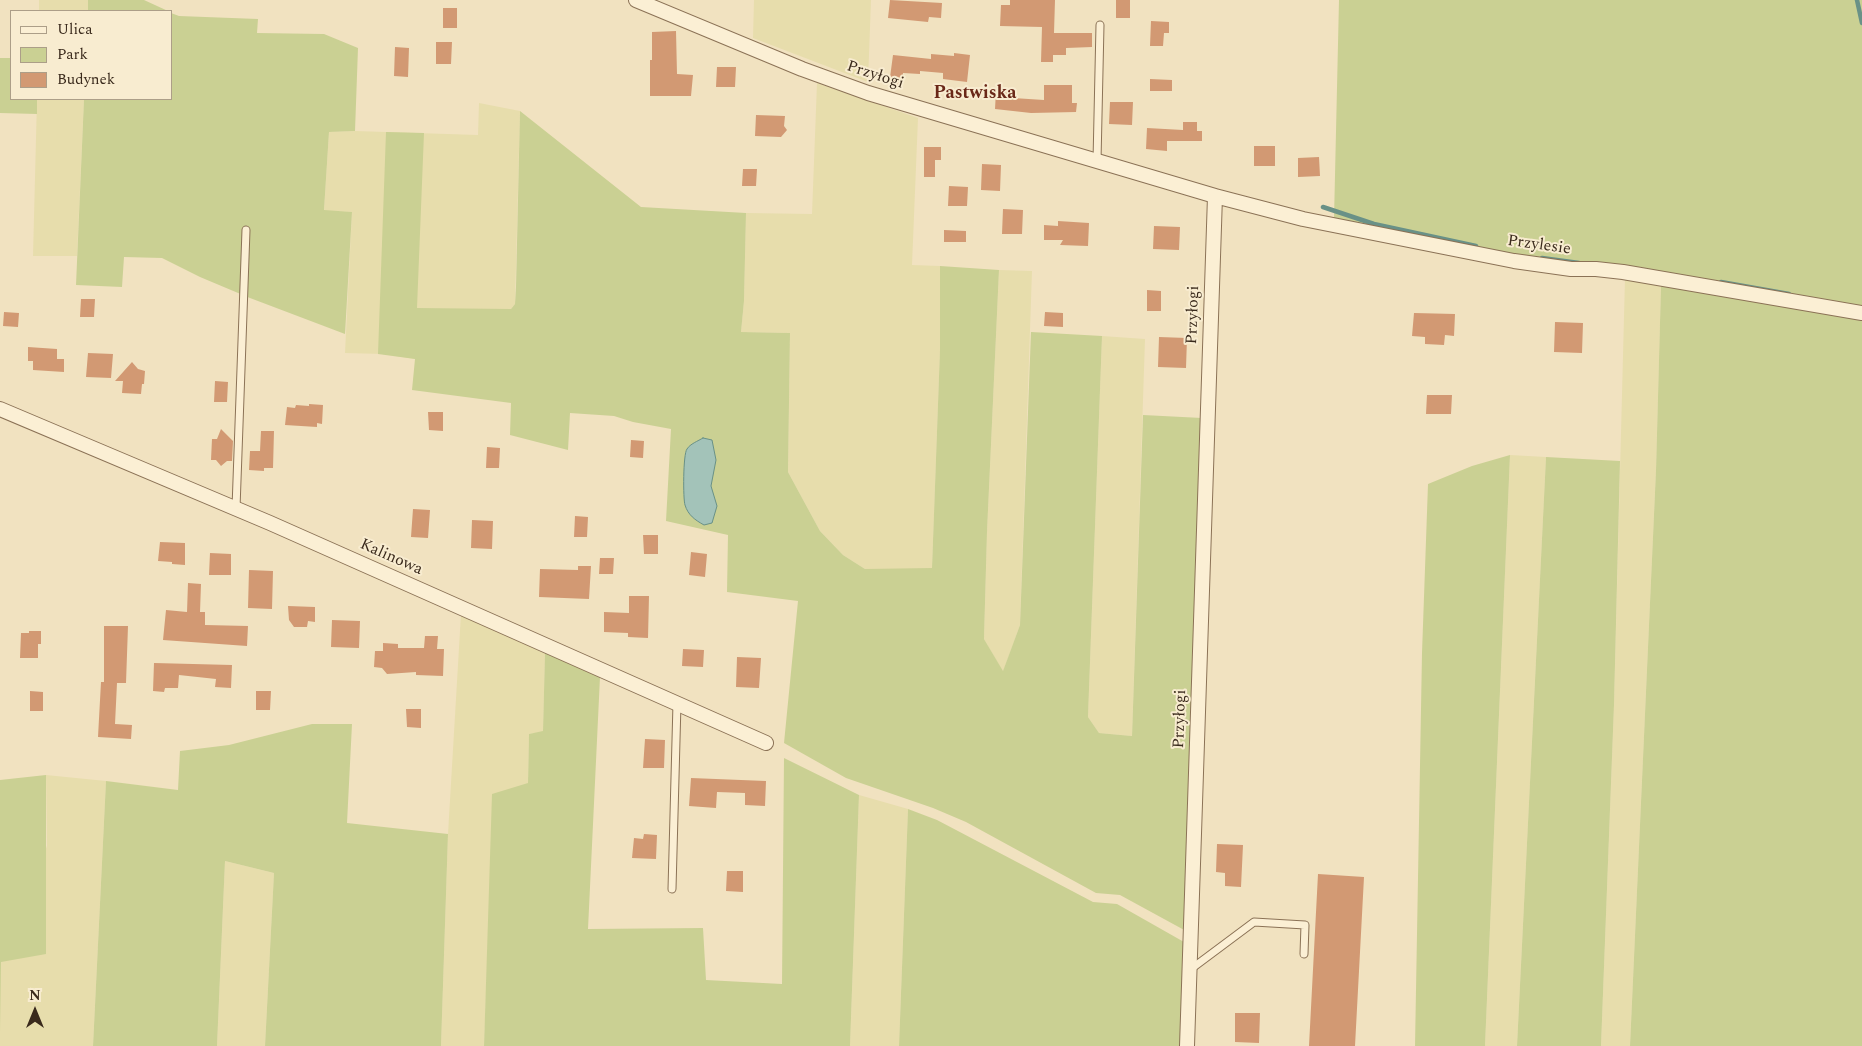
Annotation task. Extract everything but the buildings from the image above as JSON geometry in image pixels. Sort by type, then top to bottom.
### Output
[{"type":"street","name":"Przyłogi","points":[[636,0],[802,69],[868,93],[1215,196],[1187,1046]]},
{"type":"street","name":"Przylesie","points":[[1215,196],[1303,219],[1514,261],[1571,269],[1623,272],[1862,313]]},
{"type":"street","name":"Kalinowa","points":[[0,409],[236,508],[766,744]]},
{"type":"lane","points":[[1097,161],[1100,25]]},
{"type":"lane","points":[[236,508],[246,230]]},
{"type":"lane","points":[[672,889],[677,703]]},
{"type":"lane","points":[[1190,970],[1254,922],[1305,925],[1304,954]]},
{"type":"shaded area","points":[[39,0],[88,0],[88,10],[39,10]]},
{"type":"shaded area","points":[[754,0],[871,0],[868,82],[753,38]]},
{"type":"shaded area","points":[[817,83],[918,118],[912,265],[940,266],[940,349],[932,569],[865,569],[843,555],[820,531],[788,472],[790,333],[741,332],[744,301],[746,213],[812,214]]},
{"type":"shaded area","points":[[37,100],[84,100],[77,256],[33,256]]},
{"type":"shaded area","points":[[479,103],[520,111],[515,304],[511,309],[417,309],[415,359],[383,354],[345,353],[352,212],[324,211],[329,132],[355,131],[478,135]]},
{"type":"shaded area","points":[[999,270],[1032,271],[1020,625],[1003,672],[984,639]]},
{"type":"shaded area","points":[[1625,278],[1661,286],[1656,470],[1630,1046],[1601,1046],[1614,705]]},
{"type":"shaded area","points":[[1102,336],[1145,339],[1132,736],[1099,733],[1088,717]]},
{"type":"shaded area","points":[[1510,455],[1546,457],[1517,1046],[1485,1046]]},
{"type":"shaded area","points":[[461,614],[545,652],[543,732],[529,734],[528,783],[488,941],[484,1046],[441,1046],[448,834]]},
{"type":"shaded area","points":[[46,775],[106,781],[93,1046],[0,1046],[0,962],[47,846]]},
{"type":"shaded area","points":[[859,795],[908,809],[899,1046],[850,1046]]},
{"type":"shaded area","points":[[225,861],[274,873],[265,1046],[217,1046]]},
{"type":"green space","points":[[88,0],[144,0],[166,10],[88,10]]},
{"type":"green space","points":[[1339,0],[1862,0],[1862,1046],[1630,1046],[1656,470],[1661,286],[1666,275],[1515,254],[1334,219]]},
{"type":"green space","points":[[172,13],[179,16],[258,19],[257,33],[324,34],[358,48],[355,131],[329,132],[324,210],[352,212],[345,334],[250,298],[200,277],[162,258],[124,257],[122,287],[76,285],[84,100],[172,100]]},
{"type":"green space","points":[[0,58],[10,58],[10,100],[37,100],[37,114],[0,113]]},
{"type":"green space","points":[[520,111],[641,207],[746,213],[744,301],[741,332],[790,333],[788,472],[820,531],[843,555],[865,569],[932,568],[940,349],[940,266],[999,270],[984,639],[1003,671],[1020,625],[1031,332],[1102,336],[1088,717],[1099,733],[1132,736],[1143,415],[1202,418],[1186,931],[1120,895],[1096,893],[966,822],[933,808],[846,778],[784,743],[798,601],[727,592],[728,535],[666,521],[671,429],[633,422],[614,416],[570,413],[568,450],[510,435],[511,403],[412,390],[415,359],[378,354],[386,132],[424,133],[417,308],[511,309],[515,304],[516,287]]},
{"type":"green space","points":[[1510,455],[1485,1046],[1415,1046],[1422,653],[1428,484],[1472,466]]},
{"type":"green space","points":[[1546,457],[1620,461],[1614,705],[1601,1046],[1517,1046]]},
{"type":"green space","points":[[545,652],[600,677],[588,929],[703,928],[706,980],[782,984],[784,758],[859,795],[850,1046],[484,1046],[492,794],[528,783],[529,734],[543,731]]},
{"type":"green space","points":[[312,724],[352,724],[347,823],[448,834],[441,1046],[265,1046],[274,873],[225,861],[217,1046],[93,1046],[106,781],[178,790],[180,751],[229,745]]},
{"type":"green space","points":[[46,775],[46,954],[1,962],[0,1032],[0,780]]},
{"type":"green space","points":[[908,809],[937,820],[1093,902],[1117,904],[1184,942],[1180,1046],[899,1046]]},
{"type":"water","points":[[703,438],[712,440],[716,460],[711,486],[717,506],[712,523],[704,525],[692,517],[686,509],[684,501],[687,449]]},
{"type":"waterway","points":[[1857,0],[1862,23]]},
{"type":"waterway","points":[[1323,207],[1374,224],[1476,246]]},
{"type":"waterway","points":[[1542,258],[1579,263]]},
{"type":"waterway","points":[[1721,282],[1789,294]]},
{"type":"district","name":"Pastwiska","points":[[975,94]]}]
